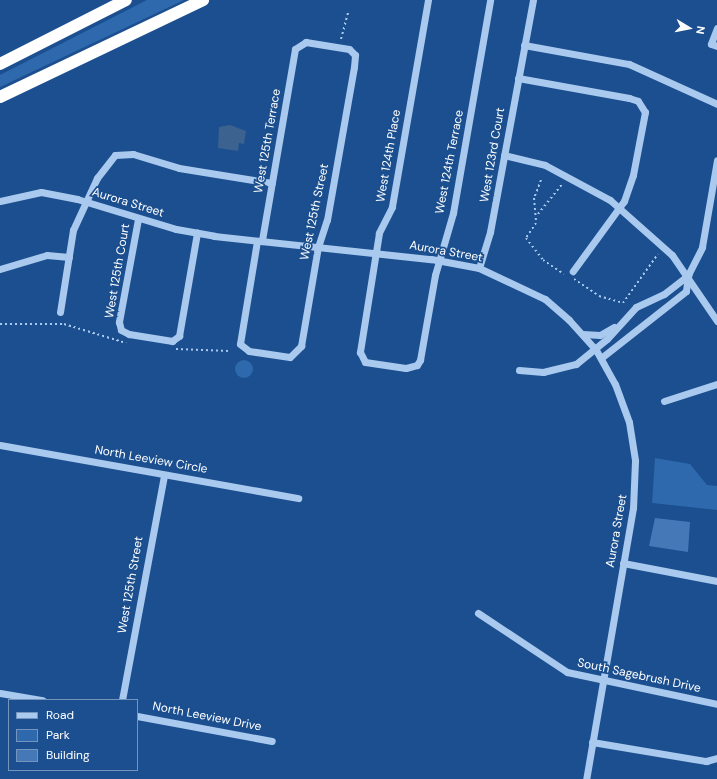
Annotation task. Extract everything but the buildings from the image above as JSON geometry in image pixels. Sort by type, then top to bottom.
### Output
[{"type":"highway","points":[[0,64],[126,0]]},
{"type":"highway","points":[[0,98],[203,0]]},
{"type":"street","name":"West 124th Place","points":[[410,368],[365,362],[360,356],[379,233],[392,207],[428,0]]},
{"type":"street","name":"West 124th Terrace","points":[[410,368],[420,360],[439,260],[453,213],[490,0]]},
{"type":"street","name":"West 123rd Court","points":[[479,268],[490,232],[533,0]]},
{"type":"street","points":[[717,28],[711,44],[717,46]]},
{"type":"street","name":"West 125th Street","points":[[243,347],[249,351],[288,357],[299,351],[318,247],[327,220],[355,59],[349,50],[306,42],[298,45]]},
{"type":"street","name":"West 125th Terrace","points":[[243,347],[240,340],[272,184],[298,45]]},
{"type":"street","points":[[524,45],[630,64],[717,104]]},
{"type":"street","points":[[518,78],[629,98],[643,106],[633,175],[619,207],[573,271]]},
{"type":"street","points":[[60,312],[73,230],[88,202],[97,178],[115,155],[124,153],[179,168],[272,184]]},
{"type":"street","points":[[504,155],[562,172],[619,207],[660,242],[688,275],[715,312],[717,321]]},
{"type":"street","points":[[601,358],[686,291],[688,275],[702,247],[717,160]]},
{"type":"street","name":"Aurora Street","points":[[0,202],[41,192],[88,202],[138,219],[197,233],[439,260],[479,268],[545,299],[583,334],[601,358],[625,409],[634,454],[635,490],[586,779]]},
{"type":"street","name":"West 125th Court","points":[[138,219],[120,328],[129,334],[172,341],[180,329],[197,233]]},
{"type":"street","points":[[0,269],[47,255],[69,257]]},
{"type":"street","points":[[519,370],[560,369],[576,364],[596,350],[616,326],[636,307],[664,294],[688,275]]},
{"type":"street","points":[[583,334],[600,335],[616,326]]},
{"type":"street","points":[[664,401],[717,384]]},
{"type":"street","name":"North Leeview Circle","points":[[0,445],[298,498]]},
{"type":"street","name":"West 125th Street","points":[[122,699],[164,475]]},
{"type":"street","points":[[623,563],[717,581]]},
{"type":"street","name":"South Sagebrush Drive","points":[[478,613],[567,672],[603,682],[717,704]]},
{"type":"street","points":[[0,693],[36,699]]},
{"type":"street","name":"North Leeview Drive","points":[[138,716],[272,741]]},
{"type":"street","points":[[592,742],[706,761],[717,758]]},
{"type":"path","points":[[340,42],[348,12]]},
{"type":"path","points":[[538,214],[564,181]]},
{"type":"green space","points":[[147,0],[184,0],[0,87],[0,75]]},
{"type":"green space","points":[[240,360],[248,360],[253,365],[251,376],[248,378],[240,378],[235,373],[235,365]]},
{"type":"green space","points":[[655,458],[690,464],[707,485],[717,486],[717,510],[652,503]]},
{"type":"shaded area","points":[[230,125],[246,131],[244,144],[239,143],[238,151],[218,148],[219,127]]}]
